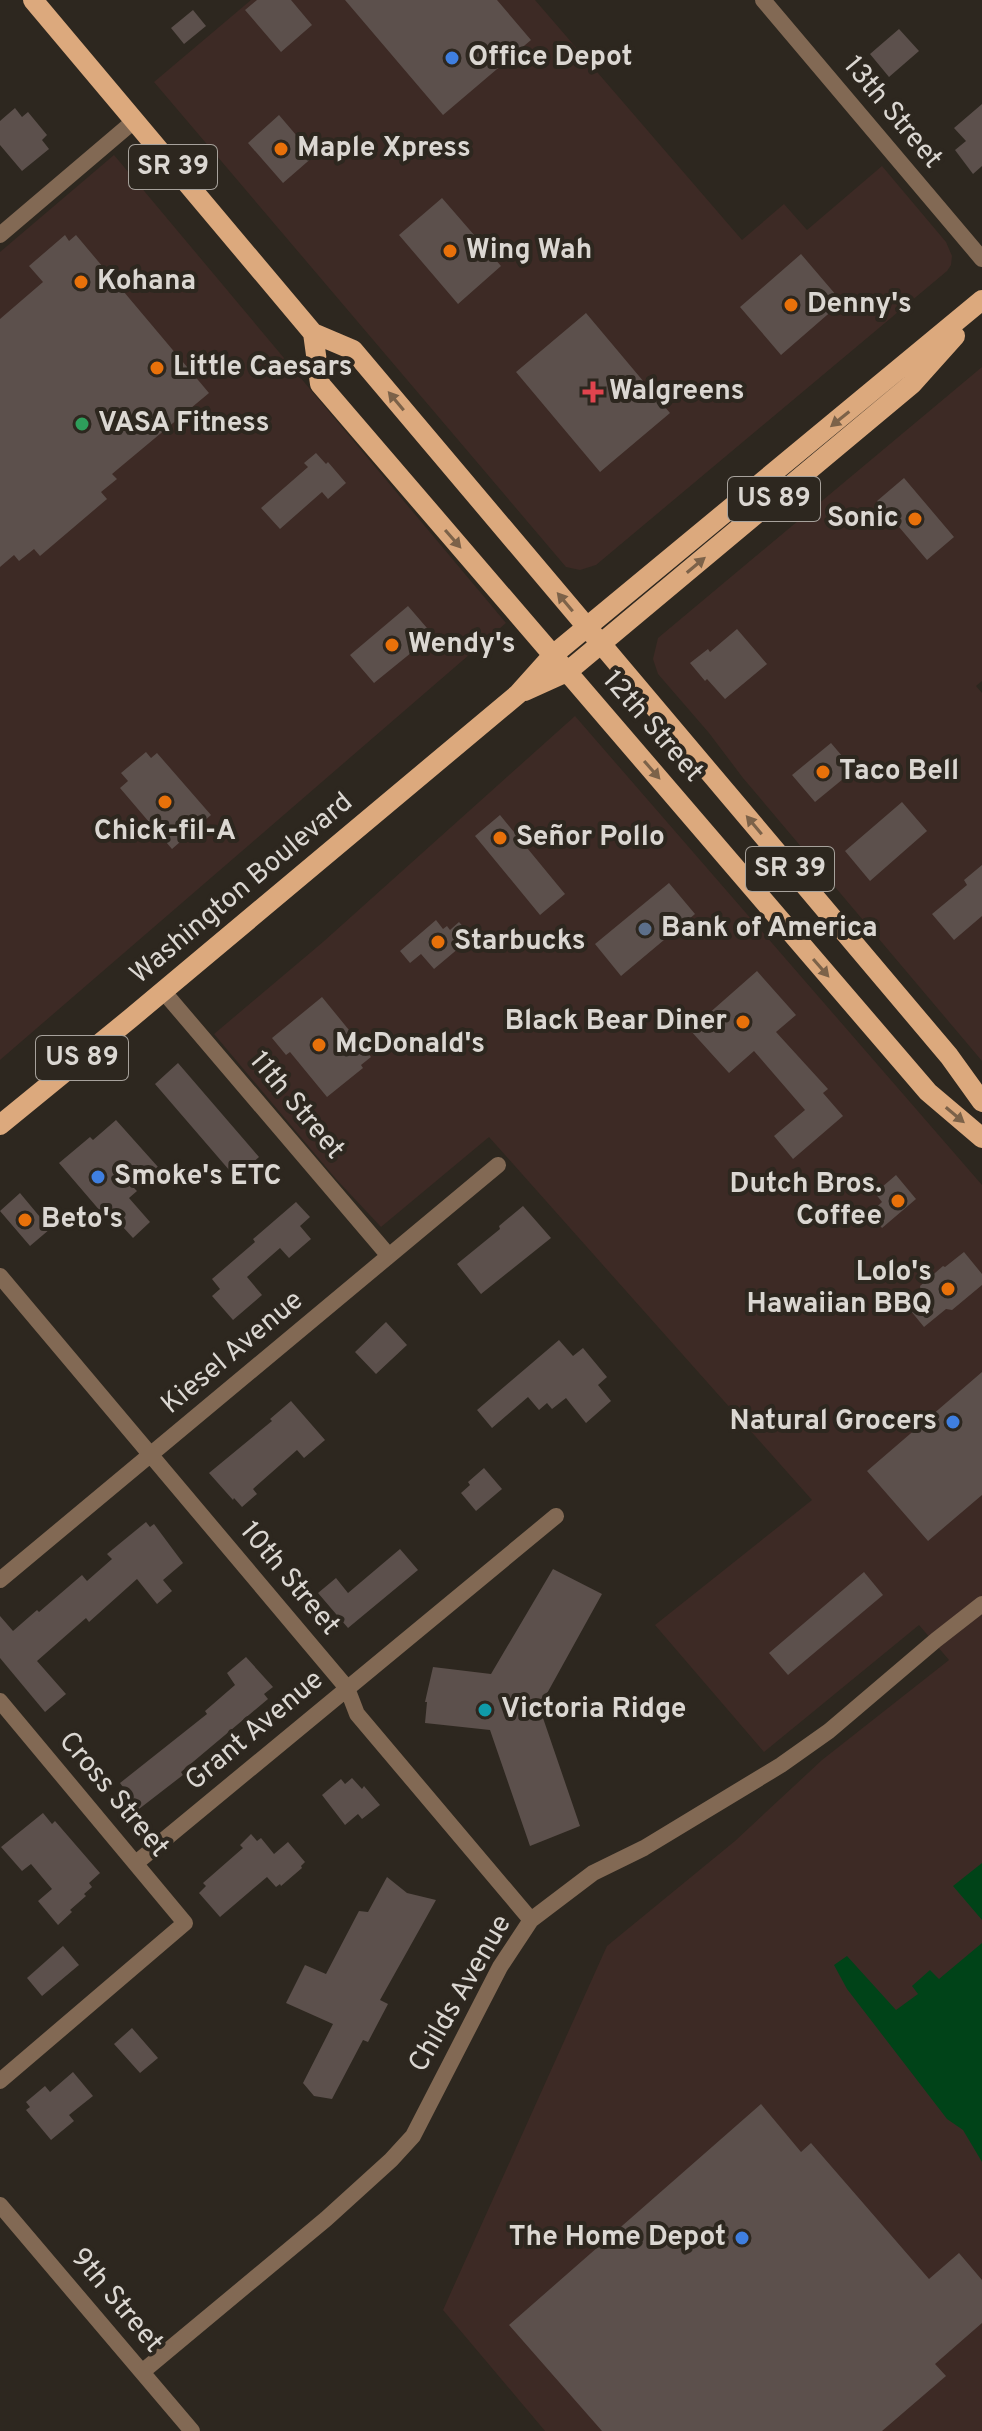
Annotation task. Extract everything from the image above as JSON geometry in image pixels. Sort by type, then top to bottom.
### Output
[{"type":"main road","name":"12th Street","points":[[33,0],[313,333],[353,350],[949,1056],[982,1102]]},
{"type":"main road","name":"Washington Boulevard","points":[[0,1125],[518,694],[553,655],[982,303]]},
{"type":"main road","name":"Washington Boulevard","points":[[518,694],[567,672],[912,384],[982,303]]},
{"type":"main road","name":"12th Street","points":[[313,333],[320,384],[928,1092],[982,1138]]},
{"type":"street","name":"13th Street","points":[[763,0],[982,259]]},
{"type":"street","points":[[0,235],[134,121]]},
{"type":"street","name":"11th Street","points":[[163,991],[389,1256]]},
{"type":"street","name":"Kiesel Avenue","points":[[0,1580],[498,1165]]},
{"type":"street","name":"10th Street","points":[[0,1276],[347,1688],[357,1714],[531,1920]]},
{"type":"street","name":"Grant Avenue","points":[[136,1863],[556,1516]]},
{"type":"street","name":"Childs Avenue","points":[[142,2372],[326,2219],[413,2136],[500,1967],[531,1920],[593,1873],[656,1841],[781,1765],[829,1731],[982,1604]]},
{"type":"street","name":"Cross Street","points":[[0,1701],[185,1923],[0,2081]]},
{"type":"street","name":"9th Street","points":[[0,2205],[192,2431]]},
{"type":"shaded area","points":[[251,0],[535,0],[742,240],[784,204],[807,230],[882,166],[946,242],[952,256],[951,265],[596,565],[580,570],[566,567],[154,82]]},
{"type":"shaded area","points":[[114,155],[506,623],[0,1060],[0,252]]},
{"type":"shaded area","points":[[982,367],[982,681],[976,686],[982,693],[982,1061],[743,778],[658,674],[653,659],[658,638]]},
{"type":"shaded area","points":[[575,716],[982,1185],[982,2431],[545,2431],[443,2310],[607,1946],[735,1841],[822,1760],[949,1660],[919,1625],[764,1752],[655,1625],[812,1500],[489,1137],[381,1227],[336,1179],[214,1034],[323,942]]},
{"type":"green space","points":[[982,1863],[982,1920],[953,1886]]},
{"type":"green space","points":[[982,1943],[982,2162],[963,2130],[947,2119],[847,1989],[834,1965],[847,1956],[896,2010],[918,1994],[912,1986],[930,1970],[939,1979]]},
{"type":"building","points":[[257,0],[291,0],[312,25],[281,52],[245,10]]},
{"type":"building","name":"Office Depot","points":[[345,0],[497,0],[531,40],[443,115]]},
{"type":"building","points":[[193,10],[206,26],[184,44],[171,28]]},
{"type":"building","points":[[899,29],[919,51],[889,77],[870,54]]},
{"type":"building","points":[[982,104],[982,166],[973,174],[955,150],[966,141],[954,128]]},
{"type":"building","points":[[15,108],[22,117],[28,112],[47,135],[42,140],[49,149],[22,171],[0,145],[0,121]]},
{"type":"building","name":"Maple Xpress","points":[[279,115],[314,156],[283,183],[248,143]]},
{"type":"building","name":"Wing Wah","points":[[442,198],[501,266],[458,304],[399,235]]},
{"type":"building","name":"VASA Fitness","points":[[65,235],[69,241],[76,235],[209,393],[112,474],[117,479],[101,492],[107,499],[40,556],[34,549],[19,561],[14,555],[0,567],[0,319],[43,282],[29,266]]},
{"type":"building","name":"Denny's","points":[[801,254],[842,302],[781,355],[740,307]]},
{"type":"building","name":"Walgreens","points":[[586,313],[670,413],[600,472],[516,372]]},
{"type":"building","points":[[316,453],[346,483],[328,499],[322,492],[280,529],[261,508],[308,467],[304,463]]},
{"type":"building","name":"Sonic","points":[[904,478],[954,537],[927,560],[877,501]]},
{"type":"building","name":"Wendy's","points":[[408,606],[433,635],[374,683],[350,655]]},
{"type":"building","points":[[737,629],[767,664],[725,699],[690,663],[708,649],[710,652]]},
{"type":"building","name":"Taco Bell","points":[[831,743],[854,770],[815,802],[792,775]]},
{"type":"building","name":"Chick-fil-A","points":[[146,752],[151,758],[157,753],[211,815],[172,849],[120,788],[128,781],[121,773]]},
{"type":"building","points":[[902,802],[927,831],[870,881],[845,851]]},
{"type":"building","points":[[500,815],[565,894],[540,915],[475,836]]},
{"type":"building","points":[[982,865],[982,916],[954,940],[932,914],[967,885],[964,880]]},
{"type":"building","name":"Bank of America","points":[[669,883],[695,914],[621,976],[595,944]]},
{"type":"building","name":"Starbucks","points":[[436,920],[443,929],[447,926],[450,930],[459,922],[472,937],[434,969],[421,954],[410,963],[400,951]]},
{"type":"building","points":[[757,971],[796,1015],[776,1032],[828,1089],[823,1093],[843,1116],[793,1159],[774,1136],[805,1110],[754,1051],[729,1073],[690,1030]]},
{"type":"building","name":"McDonald's","points":[[322,997],[371,1057],[361,1065],[363,1068],[327,1097],[290,1052],[286,1055],[272,1038]]},
{"type":"building","points":[[178,1063],[259,1157],[236,1178],[155,1084]]},
{"type":"building","name":"Smoke's ETC","points":[[116,1120],[158,1167],[134,1188],[137,1191],[129,1198],[150,1222],[133,1238],[112,1215],[107,1219],[59,1163]]},
{"type":"building","name":"Dutch Bros. Coffee","points":[[896,1175],[916,1199],[882,1228],[870,1213],[882,1202],[875,1193]]},
{"type":"building","name":"Beto's","points":[[20,1193],[50,1229],[30,1246],[0,1211]]},
{"type":"building","points":[[296,1202],[310,1217],[300,1226],[311,1239],[289,1258],[280,1248],[247,1277],[262,1295],[233,1320],[212,1296],[220,1289],[212,1279]]},
{"type":"building","points":[[523,1206],[551,1238],[481,1294],[457,1264]]},
{"type":"building","name":"Lolo's Hawaiian BBQ","points":[[964,1252],[982,1274],[982,1285],[952,1310],[946,1309],[924,1327],[906,1305],[921,1293],[920,1286]]},
{"type":"building","points":[[386,1322],[407,1345],[376,1374],[355,1352]]},
{"type":"building","points":[[559,1340],[573,1356],[583,1348],[607,1377],[598,1385],[611,1401],[586,1423],[566,1398],[552,1409],[547,1403],[539,1410],[528,1397],[492,1428],[477,1410]]},
{"type":"building","name":"Natural Grocers","points":[[982,1372],[982,1495],[928,1541],[867,1471]]},
{"type":"building","points":[[291,1401],[325,1440],[304,1458],[297,1450],[253,1489],[257,1494],[242,1507],[209,1473],[272,1421],[270,1419]]},
{"type":"building","points":[[484,1468],[502,1489],[476,1511],[461,1493]]},
{"type":"building","points":[[146,1522],[150,1527],[154,1524],[183,1563],[163,1580],[172,1591],[157,1604],[137,1579],[89,1622],[86,1618],[37,1661],[66,1694],[45,1712],[0,1658],[0,1616],[13,1631],[82,1575],[87,1581],[112,1559],[107,1554]]},
{"type":"building","points":[[400,1549],[418,1570],[348,1628],[318,1593],[336,1578],[348,1593]]},
{"type":"building","name":"Victoria Ridge","points":[[553,1569],[602,1594],[545,1697],[543,1718],[580,1826],[530,1846],[490,1730],[425,1723],[425,1702],[433,1667],[491,1674]]},
{"type":"building","points":[[864,1572],[883,1595],[788,1675],[769,1653]]},
{"type":"building","points":[[246,1657],[273,1687],[264,1694],[268,1699],[181,1772],[183,1775],[139,1809],[120,1783],[207,1714],[205,1711],[235,1685],[227,1673]]},
{"type":"building","points":[[352,1778],[362,1789],[364,1786],[380,1805],[362,1819],[358,1814],[345,1825],[322,1795],[341,1779],[345,1784]]},
{"type":"building","points":[[43,1813],[52,1824],[55,1821],[100,1873],[89,1883],[92,1887],[84,1894],[86,1896],[58,1925],[38,1901],[52,1889],[31,1864],[22,1871],[1,1847]]},
{"type":"building","points":[[251,1834],[257,1841],[261,1838],[274,1854],[288,1842],[305,1862],[281,1886],[276,1887],[267,1877],[220,1917],[199,1893],[206,1886],[203,1883],[243,1848],[240,1845]]},
{"type":"building","points":[[387,1877],[407,1893],[436,1900],[380,2000],[388,2004],[368,2042],[363,2040],[332,2099],[314,2096],[303,2083],[333,2024],[286,2003],[305,1965],[326,1974],[359,1911],[368,1912]]},
{"type":"building","points":[[63,1946],[79,1965],[42,1996],[27,1978]]},
{"type":"building","points":[[132,2028],[158,2058],[140,2073],[114,2044]]},
{"type":"building","points":[[73,2072],[93,2096],[69,2115],[74,2121],[51,2140],[26,2110],[30,2107],[26,2102],[45,2086],[50,2092]]},
{"type":"building","name":"The Home Depot","points":[[761,2104],[801,2152],[811,2143],[929,2279],[959,2253],[982,2280],[982,2323],[935,2364],[946,2376],[882,2431],[602,2431],[509,2325]]},
{"type":"place","name":"Office Depot","points":[[452,58]]},
{"type":"place","name":"Maple Xpress","points":[[281,149]]},
{"type":"place","name":"Wing Wah","points":[[450,251]]},
{"type":"place","name":"Kohana","points":[[81,282]]},
{"type":"place","name":"Denny's","points":[[791,305]]},
{"type":"place","name":"Little Caesars","points":[[157,368]]},
{"type":"place","name":"Walgreens","points":[[593,392]]},
{"type":"place","name":"VASA Fitness","points":[[82,424]]},
{"type":"place","name":"Sonic","points":[[915,519]]},
{"type":"place","name":"Wendy's","points":[[392,645]]},
{"type":"place","name":"Taco Bell","points":[[823,772]]},
{"type":"place","name":"Chick-fil-A","points":[[165,802]]},
{"type":"place","name":"Señor Pollo","points":[[500,838]]},
{"type":"place","name":"Bank of America","points":[[645,929]]},
{"type":"place","name":"Starbucks","points":[[438,942]]},
{"type":"place","name":"Black Bear Diner","points":[[743,1022]]},
{"type":"place","name":"McDonald's","points":[[319,1045]]},
{"type":"place","name":"Smoke's ETC","points":[[98,1177]]},
{"type":"place","name":"Dutch Bros. Coffee","points":[[898,1201]]},
{"type":"place","name":"Beto's","points":[[25,1220]]},
{"type":"place","name":"Lolo's Hawaiian BBQ","points":[[948,1289]]},
{"type":"place","name":"Natural Grocers","points":[[953,1422]]},
{"type":"place","name":"Victoria Ridge","points":[[485,1710]]},
{"type":"place","name":"The Home Depot","points":[[742,2238]]}]
